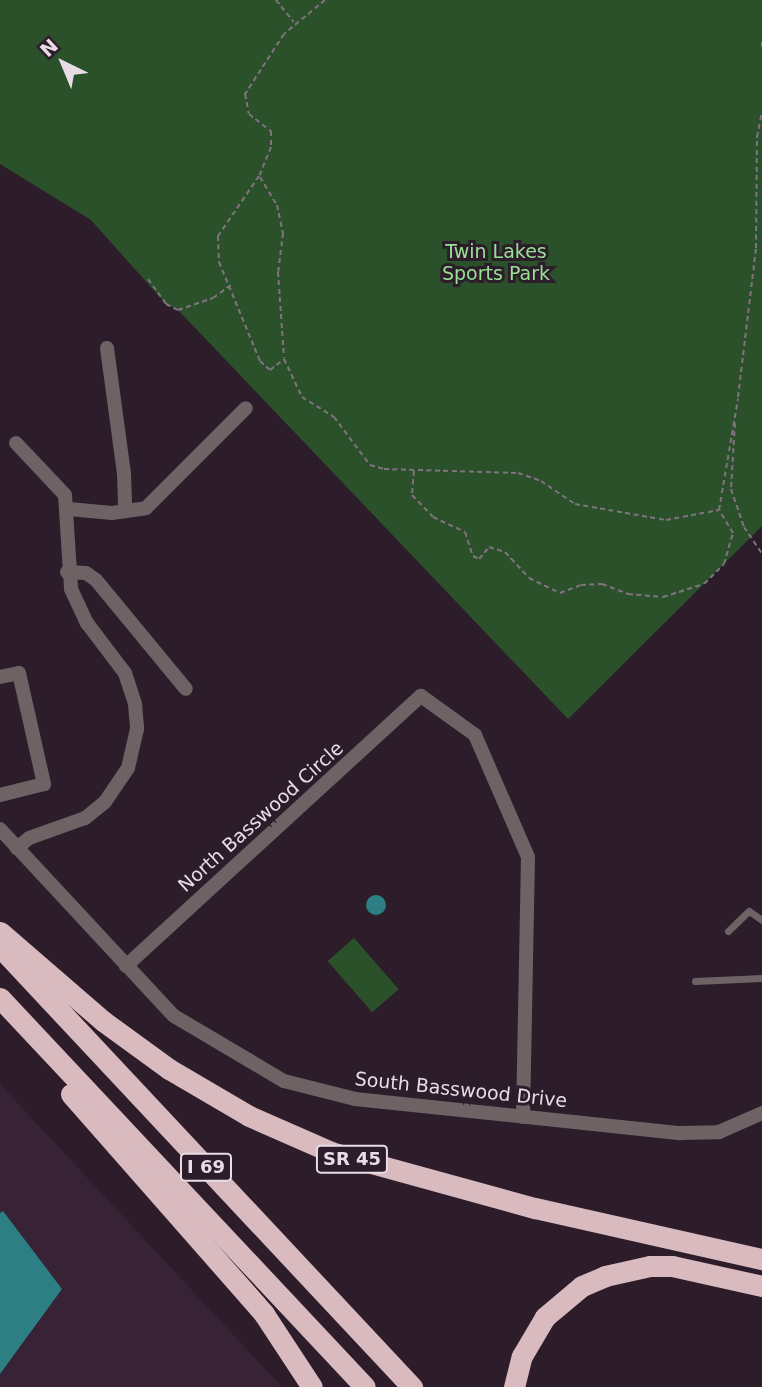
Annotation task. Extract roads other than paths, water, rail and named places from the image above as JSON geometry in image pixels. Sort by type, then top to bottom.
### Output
[{"type":"highway","name":"SR 45","points":[[0,932],[103,1021],[169,1069],[249,1116],[331,1152],[509,1201],[762,1259]]},
{"type":"highway","name":"I 69","points":[[0,947],[412,1387]]},
{"type":"highway","name":"I 69","points":[[0,999],[365,1387]]},
{"type":"highway","points":[[0,999],[50,1070],[264,1314],[312,1387]]},
{"type":"highway","points":[[514,1387],[522,1356],[545,1317],[582,1286],[605,1276],[650,1266],[672,1266],[762,1286]]},
{"type":"street","points":[[107,348],[124,474],[125,511]]},
{"type":"street","points":[[69,509],[125,511],[152,504],[246,408]]},
{"type":"street","points":[[16,443],[59,485],[69,509],[67,572],[80,611],[128,682],[136,716],[135,742],[121,781],[96,810],[71,825],[29,838],[18,848]]},
{"type":"street","points":[[67,572],[86,573],[96,580],[186,689]]},
{"type":"street","points":[[0,677],[19,673],[44,784],[0,795]]},
{"type":"street","name":"North Basswood Circle","points":[[126,966],[421,696],[475,735],[528,857],[523,1117]]},
{"type":"street","name":"South Basswood Drive","points":[[0,829],[174,1016],[284,1081],[355,1099],[702,1134],[734,1128],[762,1114]]},
{"type":"lane","points":[[728,931],[749,911],[762,920]]},
{"type":"lane","points":[[695,981],[762,978]]},
{"type":"water","points":[[376,895],[383,898],[386,905],[383,912],[376,915],[369,912],[366,905],[369,898]]},
{"type":"water","points":[[3,1211],[62,1289],[0,1374],[0,1213]]},
{"type":"park label","name":"Twin Lakes Sports Park","points":[[496,263]]}]
